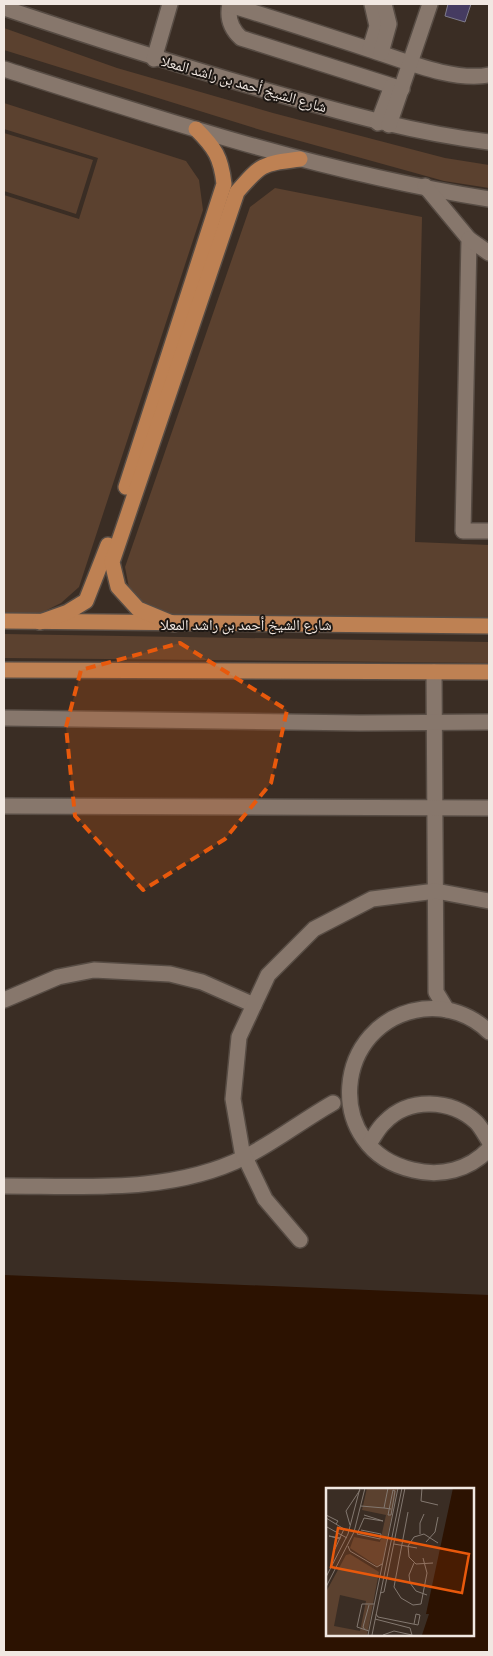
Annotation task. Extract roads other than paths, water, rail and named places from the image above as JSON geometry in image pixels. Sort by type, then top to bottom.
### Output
[{"type":"main road","points":[[40,622],[68,612],[86,601],[98,574],[224,184],[222,161],[211,144],[196,129]]},
{"type":"main road","points":[[174,624],[138,609],[118,587],[112,562],[237,192],[258,168],[272,162],[300,159]]},
{"type":"main road","name":"شارع الشيخ أحمد بن راشد المعلا","points":[[4,621],[489,626]]},
{"type":"main road","points":[[4,670],[489,672]]},
{"type":"street","points":[[154,58],[170,4]]},
{"type":"street","points":[[397,88],[240,38],[230,24],[228,13],[230,4],[411,63],[455,75],[479,77],[489,75]]},
{"type":"street","points":[[372,4],[377,26],[375,51]]},
{"type":"street","points":[[375,51],[389,24],[384,4]]},
{"type":"street","points":[[384,124],[397,88],[411,63],[430,4]]},
{"type":"street","name":"شارع الشيخ أحمد بن راشد المعلا","points":[[4,8],[154,58],[384,124],[446,137],[489,142]]},
{"type":"street","points":[[4,69],[196,129],[300,159],[489,199]]},
{"type":"street","points":[[425,186],[468,239],[489,253]]},
{"type":"street","points":[[468,239],[463,531],[489,531]]},
{"type":"street","points":[[434,672],[436,992],[447,1010]]},
{"type":"street","points":[[4,718],[489,722]]},
{"type":"street","points":[[4,806],[489,808]]},
{"type":"street","points":[[300,1240],[265,1199],[245,1157],[233,1099],[239,1037],[268,975],[314,929],[372,899],[436,891],[489,901]]},
{"type":"street","points":[[4,1000],[58,977],[94,970],[170,974],[202,982],[254,1005]]},
{"type":"street","points":[[424,1009],[436,992]]},
{"type":"street","points":[[489,1032],[463,1014],[436,1007],[406,1011],[383,1023],[364,1042],[352,1069],[349,1095],[352,1116],[369,1144],[376,1152],[399,1167],[429,1174],[452,1172],[479,1160],[489,1149]]},
{"type":"street","points":[[4,1186],[100,1187],[154,1183],[208,1172],[245,1157],[333,1103],[350,1079]]},
{"type":"street","points":[[369,1144],[385,1121],[408,1106],[428,1102],[454,1109],[476,1122],[489,1142]]},
{"type":"street","points":[[333,1103],[352,1116]]}]
